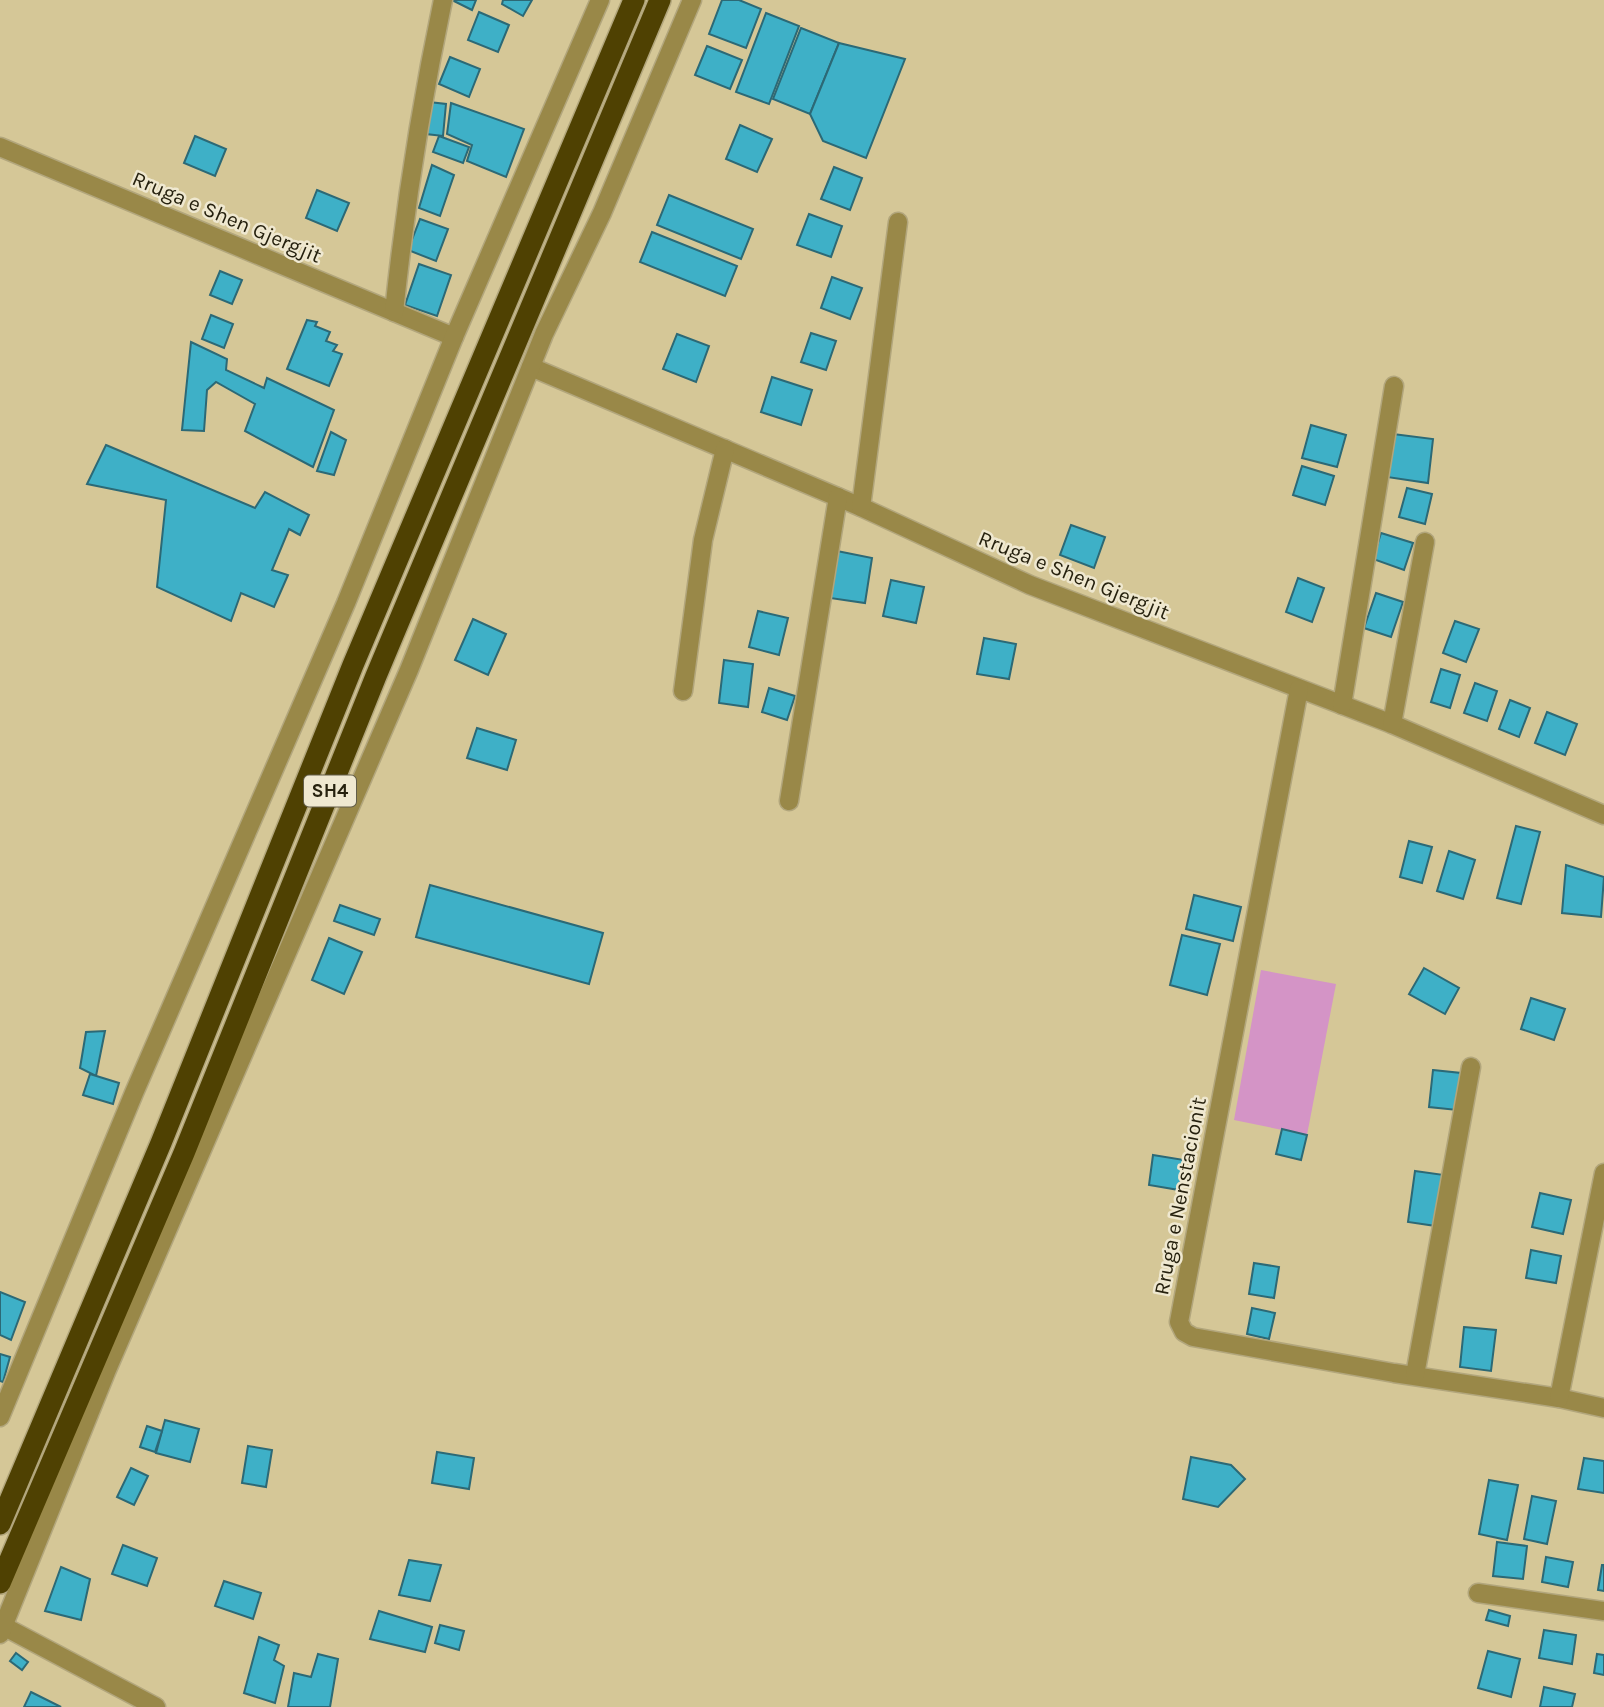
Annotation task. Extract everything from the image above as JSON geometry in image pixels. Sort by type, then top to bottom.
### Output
[{"type":"highway","name":"SH4","points":[[0,1524],[161,1143],[353,665],[634,0]]},
{"type":"highway","name":"SH4","points":[[0,1583],[184,1153],[376,676],[660,0]]},
{"type":"highway","points":[[50,1466],[65,1451],[97,1375],[107,1368]]},
{"type":"street","points":[[394,312],[418,125],[443,0]]},
{"type":"street","points":[[0,1418],[134,1093],[346,603],[454,337],[600,0]]},
{"type":"street","points":[[156,1707],[2,1630],[107,1368],[409,670],[544,334],[603,214],[692,0]]},
{"type":"street","name":"Rruga e Shen Gjergjit","points":[[0,146],[454,337]]},
{"type":"street","points":[[861,507],[898,222]]},
{"type":"street","name":"Rruga e Shen Gjergjit","points":[[531,367],[861,507],[1030,585],[1392,724],[1604,815]]},
{"type":"street","points":[[1342,705],[1394,386]]},
{"type":"street","points":[[682,691],[703,540],[724,449]]},
{"type":"street","points":[[789,801],[838,497]]},
{"type":"street","points":[[1392,724],[1425,542]]},
{"type":"street","name":"Rruga e Nenstacionit","points":[[1298,690],[1179,1322],[1184,1332],[1193,1337],[1559,1398],[1604,1408]]},
{"type":"street","points":[[1415,1375],[1471,1067]]},
{"type":"street","points":[[1559,1398],[1604,1173]]},
{"type":"street","points":[[1478,1593],[1604,1611]]},
{"type":"shaded area","points":[[1261,970],[1336,984],[1307,1135],[1234,1120]]},
{"type":"building","points":[[452,0],[476,0],[472,10]]},
{"type":"building","points":[[503,0],[532,0],[523,16],[502,4]]},
{"type":"building","points":[[722,0],[739,0],[761,9],[746,48],[709,34]]},
{"type":"building","points":[[479,12],[509,25],[498,52],[468,40]]},
{"type":"building","points":[[766,13],[799,26],[769,104],[736,92]]},
{"type":"building","points":[[801,28],[839,43],[810,114],[773,99]]},
{"type":"building","points":[[839,43],[905,59],[866,158],[823,141],[810,114]]},
{"type":"building","points":[[707,46],[742,60],[730,89],[695,75]]},
{"type":"building","points":[[450,57],[480,69],[469,97],[439,84]]},
{"type":"building","points":[[429,102],[446,104],[443,136],[426,134]]},
{"type":"building","points":[[451,103],[524,129],[506,177],[467,161],[472,145],[447,134]]},
{"type":"building","points":[[740,125],[772,139],[757,172],[726,159]]},
{"type":"building","points":[[195,136],[226,149],[215,176],[184,163]]},
{"type":"building","points":[[439,136],[469,147],[463,163],[433,152]]},
{"type":"building","points":[[432,165],[454,175],[440,216],[419,208]]},
{"type":"building","points":[[834,167],[862,178],[850,210],[821,199]]},
{"type":"building","points":[[317,190],[349,203],[337,231],[306,218]]},
{"type":"building","points":[[669,195],[753,229],[741,259],[657,225]]},
{"type":"building","points":[[809,214],[842,226],[831,257],[797,245]]},
{"type":"building","points":[[420,219],[448,229],[436,261],[408,250]]},
{"type":"building","points":[[652,232],[737,266],[725,296],[640,262]]},
{"type":"building","points":[[419,264],[451,275],[437,316],[405,305]]},
{"type":"building","points":[[220,271],[242,280],[232,304],[210,295]]},
{"type":"building","points":[[832,277],[862,288],[850,319],[821,308]]},
{"type":"building","points":[[211,315],[233,324],[224,348],[202,339]]},
{"type":"building","points":[[307,320],[317,322],[315,326],[330,332],[326,341],[337,345],[333,351],[342,354],[329,386],[287,369]]},
{"type":"building","points":[[811,333],[836,341],[826,370],[801,362]]},
{"type":"building","points":[[677,334],[709,346],[696,382],[663,369]]},
{"type":"building","points":[[191,342],[227,359],[226,370],[264,388],[267,378],[334,410],[313,467],[245,431],[255,404],[216,382],[207,390],[204,431],[182,430]]},
{"type":"building","points":[[772,377],[812,390],[801,425],[761,412]]},
{"type":"building","points":[[1311,425],[1346,435],[1337,467],[1302,458]]},
{"type":"building","points":[[331,432],[346,440],[334,475],[317,471]]},
{"type":"building","points":[[1393,434],[1433,439],[1428,483],[1387,477]]},
{"type":"building","points":[[106,445],[255,508],[265,492],[309,515],[300,535],[289,529],[272,570],[288,575],[274,607],[241,593],[231,621],[157,587],[166,500],[87,484]]},
{"type":"building","points":[[1302,466],[1334,476],[1325,505],[1293,495]]},
{"type":"building","points":[[1407,488],[1432,494],[1425,524],[1399,517]]},
{"type":"building","points":[[1071,525],[1105,537],[1094,568],[1060,555]]},
{"type":"building","points":[[1381,533],[1413,543],[1404,570],[1373,559]]},
{"type":"building","points":[[837,551],[872,558],[865,603],[830,598]]},
{"type":"building","points":[[1298,578],[1324,588],[1312,622],[1286,612]]},
{"type":"building","points":[[891,580],[924,587],[916,623],[883,616]]},
{"type":"building","points":[[1376,593],[1403,602],[1391,637],[1364,628]]},
{"type":"building","points":[[758,611],[788,618],[779,655],[749,647]]},
{"type":"building","points":[[473,619],[506,634],[488,675],[455,660]]},
{"type":"building","points":[[1455,621],[1479,629],[1466,662],[1443,653]]},
{"type":"building","points":[[984,638],[1016,644],[1009,679],[977,674]]},
{"type":"building","points":[[724,660],[753,664],[748,707],[719,703]]},
{"type":"building","points":[[1441,669],[1460,675],[1450,708],[1431,702]]},
{"type":"building","points":[[1475,683],[1497,691],[1487,721],[1464,713]]},
{"type":"building","points":[[769,688],[795,696],[787,720],[762,712]]},
{"type":"building","points":[[1510,700],[1530,708],[1519,737],[1499,729]]},
{"type":"building","points":[[1547,712],[1577,724],[1565,755],[1535,743]]},
{"type":"building","points":[[477,728],[516,740],[507,770],[467,758]]},
{"type":"building","points":[[1516,826],[1540,832],[1521,904],[1497,898]]},
{"type":"building","points":[[1409,841],[1432,847],[1422,883],[1400,877]]},
{"type":"building","points":[[1449,851],[1475,860],[1463,899],[1437,891]]},
{"type":"building","points":[[1566,865],[1604,877],[1601,917],[1562,913]]},
{"type":"building","points":[[430,885],[603,933],[589,984],[416,937]]},
{"type":"building","points":[[1194,895],[1241,907],[1233,941],[1186,929]]},
{"type":"building","points":[[340,905],[380,919],[374,935],[334,921]]},
{"type":"building","points":[[1182,935],[1220,944],[1207,995],[1170,985]]},
{"type":"building","points":[[329,938],[362,952],[344,994],[312,980]]},
{"type":"building","points":[[1424,968],[1459,988],[1445,1014],[1409,994]]},
{"type":"building","points":[[1531,998],[1565,1009],[1554,1040],[1521,1029]]},
{"type":"building","points":[[105,1031],[96,1076],[80,1068],[86,1032]]},
{"type":"building","points":[[1433,1070],[1461,1073],[1457,1110],[1429,1107]]},
{"type":"building","points":[[90,1074],[119,1083],[113,1104],[83,1095]]},
{"type":"building","points":[[1282,1129],[1307,1135],[1301,1160],[1276,1154]]},
{"type":"building","points":[[1153,1155],[1184,1160],[1179,1190],[1149,1185]]},
{"type":"building","points":[[1415,1171],[1444,1175],[1436,1226],[1408,1222]]},
{"type":"building","points":[[1540,1193],[1571,1200],[1563,1234],[1532,1227]]},
{"type":"building","points":[[1531,1250],[1561,1256],[1556,1283],[1526,1278]]},
{"type":"building","points":[[1254,1263],[1279,1267],[1274,1298],[1249,1294]]},
{"type":"building","points":[[0,1292],[25,1302],[11,1340],[0,1335]]},
{"type":"building","points":[[1252,1308],[1275,1313],[1269,1339],[1247,1334]]},
{"type":"building","points":[[1464,1327],[1496,1330],[1491,1371],[1460,1367]]},
{"type":"building","points":[[0,1354],[10,1357],[3,1382],[0,1381]]},
{"type":"building","points":[[165,1420],[199,1429],[190,1462],[156,1453]]},
{"type":"building","points":[[147,1426],[162,1431],[155,1452],[140,1447]]},
{"type":"building","points":[[248,1446],[272,1450],[266,1487],[242,1483]]},
{"type":"building","points":[[437,1452],[474,1458],[469,1489],[432,1483]]},
{"type":"building","points":[[1191,1457],[1231,1465],[1245,1479],[1218,1507],[1183,1499]]},
{"type":"building","points":[[1584,1458],[1604,1461],[1604,1493],[1578,1489]]},
{"type":"building","points":[[131,1468],[148,1476],[134,1505],[117,1497]]},
{"type":"building","points":[[1489,1480],[1518,1485],[1507,1540],[1479,1534]]},
{"type":"building","points":[[1532,1496],[1556,1501],[1547,1544],[1524,1539]]},
{"type":"building","points":[[1497,1542],[1527,1546],[1523,1579],[1493,1576]]},
{"type":"building","points":[[123,1545],[157,1558],[147,1586],[112,1574]]},
{"type":"building","points":[[1546,1557],[1573,1562],[1568,1587],[1542,1582]]},
{"type":"building","points":[[409,1560],[441,1565],[430,1601],[399,1595]]},
{"type":"building","points":[[1604,1565],[1604,1591],[1598,1590]]},
{"type":"building","points":[[61,1567],[90,1579],[81,1620],[45,1611]]},
{"type":"building","points":[[224,1581],[261,1593],[253,1619],[215,1606]]},
{"type":"building","points":[[1489,1610],[1510,1616],[1508,1626],[1486,1620]]},
{"type":"building","points":[[379,1611],[432,1627],[425,1652],[370,1639]]},
{"type":"building","points":[[440,1625],[464,1631],[459,1650],[435,1643]]},
{"type":"building","points":[[1544,1630],[1576,1635],[1572,1664],[1539,1658]]},
{"type":"building","points":[[259,1637],[279,1645],[274,1660],[284,1666],[275,1703],[244,1693]]},
{"type":"building","points":[[1488,1651],[1520,1659],[1511,1697],[1478,1688]]},
{"type":"building","points":[[16,1653],[28,1662],[22,1670],[10,1661]]},
{"type":"building","points":[[318,1654],[338,1659],[330,1707],[288,1707],[294,1673],[311,1677]]},
{"type":"building","points":[[1597,1654],[1604,1655],[1604,1675],[1594,1673]]},
{"type":"building","points":[[1544,1687],[1575,1694],[1572,1707],[1540,1707]]},
{"type":"building","points":[[31,1692],[61,1707],[24,1707]]}]
